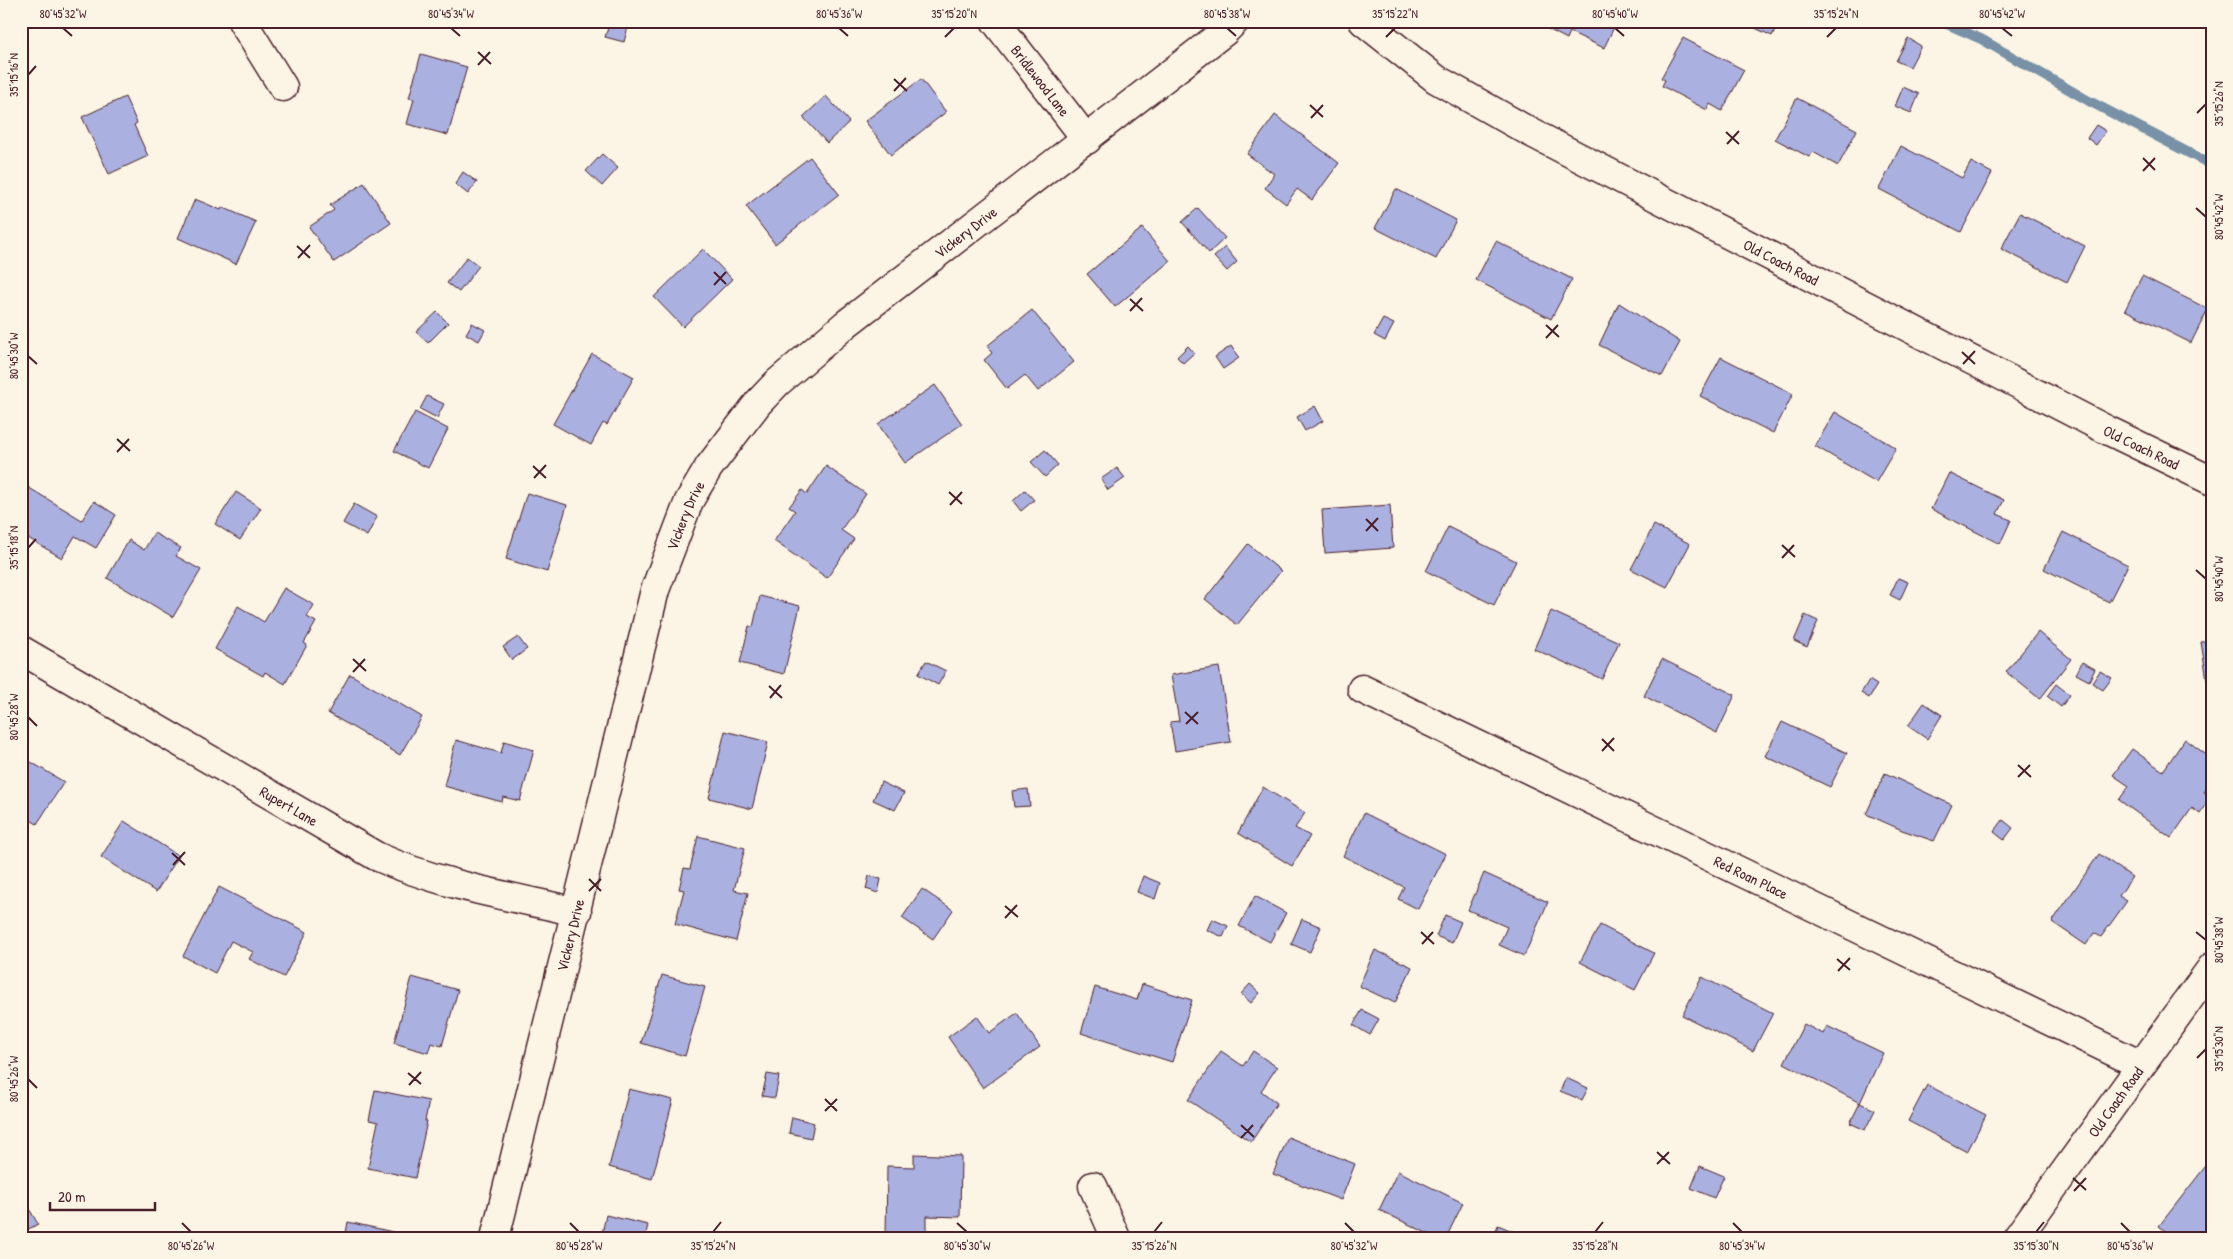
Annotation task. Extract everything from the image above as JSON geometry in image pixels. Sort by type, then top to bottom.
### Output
[{"type":"street","points":[[242,21],[283,87]]},
{"type":"street","name":"Bridlewood Lane","points":[[995,21],[1087,140]]},
{"type":"street","name":"Vickery Drive","points":[[496,1238],[655,590],[689,501],[709,468],[758,403],[777,383],[846,324],[1087,140],[1235,21]]},
{"type":"street","name":"Old Coach Road","points":[[1363,21],[1436,79],[1530,132],[2097,424],[2212,481]]},
{"type":"street","name":"Rupert Lane","points":[[21,650],[376,856],[408,870],[449,883],[577,912]]},
{"type":"street","name":"Red Roan Place","points":[[1362,689],[2141,1065]]},
{"type":"street","name":"Old Coach Road","points":[[2017,1238],[2212,967]]},
{"type":"street","points":[[1093,1186],[1116,1238]]},
{"type":"building","points":[[801,21],[816,21],[807,29]]},
{"type":"building","points":[[1550,21],[1617,21],[1604,48],[1570,32],[1567,39],[1546,28]]},
{"type":"building","points":[[1756,21],[1775,21],[1778,23],[1772,36],[1753,27]]},
{"type":"building","points":[[610,22],[628,27],[624,42],[605,37]]},
{"type":"building","points":[[1683,38],[1744,70],[1722,111],[1710,104],[1707,110],[1662,86],[1665,80],[1661,78]]},
{"type":"building","points":[[1908,38],[1921,46],[1910,67],[1896,61]]},
{"type":"building","points":[[421,54],[467,67],[448,135],[407,124],[414,99],[409,98]]},
{"type":"building","points":[[921,79],[946,112],[891,155],[865,121]]},
{"type":"building","points":[[1903,87],[1919,94],[1911,113],[1895,106]]},
{"type":"building","points":[[826,96],[849,122],[827,143],[803,117]]},
{"type":"building","points":[[125,97],[137,123],[134,125],[148,156],[109,174],[82,117]]},
{"type":"building","points":[[1797,98],[1857,130],[1838,166],[1813,152],[1809,157],[1775,139]]},
{"type":"building","points":[[1275,115],[1339,163],[1312,200],[1297,189],[1286,204],[1265,188],[1274,174],[1247,154]]},
{"type":"building","points":[[2096,125],[2106,131],[2096,145],[2087,138]]},
{"type":"building","points":[[1901,146],[1962,178],[1971,162],[1992,173],[1961,232],[1879,189]]},
{"type":"building","points":[[602,154],[618,168],[602,186],[586,171]]},
{"type":"building","points":[[810,157],[839,194],[775,244],[746,206]]},
{"type":"building","points":[[463,172],[477,182],[468,194],[455,184]]},
{"type":"building","points":[[364,183],[391,223],[334,262],[309,227],[334,210],[330,205]]},
{"type":"building","points":[[1396,189],[1456,220],[1436,259],[1375,228]]},
{"type":"building","points":[[195,199],[221,210],[222,207],[256,222],[236,264],[178,238]]},
{"type":"building","points":[[1198,208],[1225,238],[1209,253],[1182,222]]},
{"type":"building","points":[[2020,213],[2085,246],[2067,282],[2001,249]]},
{"type":"building","points":[[1142,228],[1170,261],[1115,307],[1087,274]]},
{"type":"building","points":[[1496,241],[1572,279],[1551,319],[1476,280]]},
{"type":"building","points":[[1225,247],[1237,262],[1227,271],[1214,257]]},
{"type":"building","points":[[703,249],[732,279],[683,327],[654,297]]},
{"type":"building","points":[[467,257],[479,266],[459,292],[447,283]]},
{"type":"building","points":[[2142,276],[2208,309],[2191,343],[2125,310]]},
{"type":"building","points":[[1619,303],[1680,342],[1662,376],[1599,345]]},
{"type":"building","points":[[1032,310],[1074,362],[1038,391],[1025,375],[1007,389],[984,360],[992,353],[987,346]]},
{"type":"building","points":[[437,312],[448,323],[428,343],[416,332]]},
{"type":"building","points":[[1383,319],[1394,324],[1385,341],[1374,335]]},
{"type":"building","points":[[472,323],[485,330],[479,341],[466,334]]},
{"type":"building","points":[[1188,346],[1194,353],[1183,363],[1177,357]]},
{"type":"building","points":[[1231,346],[1239,358],[1223,369],[1215,357]]},
{"type":"building","points":[[592,354],[634,377],[607,425],[603,423],[591,445],[553,424]]},
{"type":"building","points":[[1721,357],[1793,394],[1773,433],[1700,396]]},
{"type":"building","points":[[935,385],[962,424],[905,463],[878,424]]},
{"type":"building","points":[[427,396],[444,404],[437,418],[420,409]]},
{"type":"building","points":[[1315,406],[1323,421],[1305,431],[1297,417]]},
{"type":"building","points":[[415,412],[448,429],[428,468],[394,451]]},
{"type":"building","points":[[1835,412],[1896,448],[1876,482],[1815,446]]},
{"type":"building","points":[[1045,450],[1058,465],[1045,477],[1031,462]]},
{"type":"building","points":[[826,466],[866,494],[841,530],[854,539],[827,578],[774,541],[795,511],[789,507],[802,490],[807,494]]},
{"type":"building","points":[[1117,468],[1125,478],[1108,490],[1101,479]]},
{"type":"building","points":[[1949,473],[2004,500],[1997,514],[2011,520],[2000,544],[1931,509]]},
{"type":"building","points":[[26,486],[82,520],[94,501],[116,515],[96,548],[75,536],[62,558],[21,534],[21,494]]},
{"type":"building","points":[[1025,490],[1034,500],[1021,511],[1013,501]]},
{"type":"building","points":[[236,492],[261,508],[240,540],[215,524]]},
{"type":"building","points":[[527,493],[567,505],[547,572],[506,559]]},
{"type":"building","points":[[354,504],[377,517],[367,536],[343,523]]},
{"type":"building","points":[[1390,505],[1393,548],[1325,553],[1322,510]]},
{"type":"building","points":[[1654,525],[1690,544],[1667,587],[1631,569]]},
{"type":"building","points":[[1448,527],[1516,561],[1494,605],[1426,571]]},
{"type":"building","points":[[2063,532],[2128,565],[2109,602],[2044,569]]},
{"type":"building","points":[[154,533],[181,548],[176,556],[201,570],[173,617],[107,578],[129,540],[144,550]]},
{"type":"building","points":[[1248,544],[1281,571],[1237,625],[1205,599]]},
{"type":"building","points":[[1898,578],[1908,582],[1900,600],[1890,595]]},
{"type":"building","points":[[284,588],[314,605],[307,617],[316,622],[304,643],[307,645],[285,684],[265,672],[263,676],[215,649],[238,606],[264,622]]},
{"type":"building","points":[[760,596],[800,606],[784,674],[740,663],[749,626],[753,627]]},
{"type":"building","points":[[1551,611],[1619,642],[1602,679],[1534,649]]},
{"type":"building","points":[[1805,615],[1818,621],[1807,647],[1794,641]]},
{"type":"building","points":[[2038,632],[2071,659],[2040,699],[2006,672]]},
{"type":"building","points":[[518,637],[527,649],[512,660],[503,647]]},
{"type":"building","points":[[2212,641],[2212,711],[2201,642]]},
{"type":"building","points":[[1662,659],[1735,695],[1717,733],[1644,696]]},
{"type":"building","points":[[926,661],[946,671],[938,685],[918,674]]},
{"type":"building","points":[[2082,662],[2095,669],[2089,681],[2076,674]]},
{"type":"building","points":[[1219,667],[1231,742],[1175,751],[1170,722],[1179,721],[1171,675]]},
{"type":"building","points":[[2100,671],[2112,678],[2103,690],[2092,683]]},
{"type":"building","points":[[350,674],[422,717],[400,755],[328,713]]},
{"type":"building","points":[[1869,680],[1877,685],[1869,698],[1861,693]]},
{"type":"building","points":[[2056,684],[2070,695],[2061,707],[2047,696]]},
{"type":"building","points":[[1924,703],[1942,715],[1927,739],[1908,726]]},
{"type":"building","points":[[1782,722],[1847,753],[1830,787],[1765,756]]},
{"type":"building","points":[[725,731],[768,742],[752,809],[709,798]]},
{"type":"building","points":[[2185,739],[2212,759],[2212,781],[2204,792],[2211,798],[2200,814],[2192,808],[2171,838],[2119,800],[2129,786],[2113,775],[2132,749],[2163,771]]},
{"type":"building","points":[[456,740],[501,753],[504,741],[534,750],[520,801],[503,797],[502,802],[444,786]]},
{"type":"building","points":[[21,756],[64,782],[37,824],[21,814]]},
{"type":"building","points":[[1885,773],[1952,805],[1934,841],[1902,830],[1866,814]]},
{"type":"building","points":[[881,782],[904,793],[895,810],[873,800]]},
{"type":"building","points":[[1263,787],[1305,813],[1295,828],[1310,836],[1292,866],[1238,833]]},
{"type":"building","points":[[1028,789],[1030,806],[1014,807],[1012,791]]},
{"type":"building","points":[[1364,813],[1446,854],[1418,909],[1398,899],[1404,887],[1343,856]]},
{"type":"building","points":[[2003,820],[2013,828],[2004,840],[1994,832]]},
{"type":"building","points":[[124,821],[179,856],[156,892],[101,857]]},
{"type":"building","points":[[698,836],[745,848],[734,890],[748,893],[736,941],[675,924],[684,890],[679,889],[684,868],[690,869]]},
{"type":"building","points":[[2099,854],[2132,877],[2119,896],[2127,901],[2101,937],[2094,933],[2086,945],[2052,922]]},
{"type":"building","points":[[1484,873],[1548,902],[1524,956],[1499,945],[1507,927],[1468,910]]},
{"type":"building","points":[[869,876],[881,879],[878,893],[866,889]]},
{"type":"building","points":[[1143,876],[1160,883],[1155,899],[1137,892]]},
{"type":"building","points":[[219,887],[307,932],[284,977],[249,959],[253,952],[231,941],[215,973],[183,956]]},
{"type":"building","points":[[922,889],[953,910],[933,939],[902,918]]},
{"type":"building","points":[[1255,896],[1286,913],[1270,942],[1239,926]]},
{"type":"building","points":[[1445,915],[1461,922],[1452,943],[1436,936]]},
{"type":"building","points":[[1212,919],[1228,926],[1223,937],[1207,930]]},
{"type":"building","points":[[1302,919],[1321,927],[1310,952],[1291,944]]},
{"type":"building","points":[[1600,925],[1654,953],[1635,990],[1580,962]]},
{"type":"building","points":[[1375,950],[1412,967],[1395,1003],[1359,986]]},
{"type":"building","points":[[662,975],[705,987],[685,1056],[641,1043]]},
{"type":"building","points":[[412,977],[458,990],[442,1046],[431,1043],[428,1053],[394,1043]]},
{"type":"building","points":[[1702,977],[1773,1013],[1753,1051],[1682,1015]]},
{"type":"building","points":[[1142,984],[1192,1000],[1172,1062],[1081,1033],[1095,987],[1137,1000]]},
{"type":"building","points":[[1250,984],[1260,993],[1251,1003],[1241,994]]},
{"type":"building","points":[[1362,1010],[1379,1019],[1370,1035],[1353,1025]]},
{"type":"building","points":[[1017,1013],[1040,1047],[983,1088],[948,1037],[977,1016],[989,1033]]},
{"type":"building","points":[[1804,1024],[1823,1034],[1827,1026],[1883,1053],[1860,1103],[1784,1063]]},
{"type":"building","points":[[1221,1051],[1243,1066],[1253,1051],[1277,1067],[1261,1091],[1277,1103],[1251,1142],[1188,1100]]},
{"type":"building","points":[[767,1074],[779,1076],[775,1098],[762,1096]]},
{"type":"building","points":[[1566,1078],[1588,1088],[1582,1100],[1560,1091]]},
{"type":"building","points":[[1927,1085],[1986,1115],[1967,1152],[1908,1121]]},
{"type":"building","points":[[629,1089],[673,1100],[652,1179],[609,1167]]},
{"type":"building","points":[[375,1090],[429,1101],[425,1121],[427,1121],[415,1178],[368,1168],[378,1122],[369,1120]]},
{"type":"building","points":[[1860,1103],[1875,1110],[1865,1130],[1850,1123]]},
{"type":"building","points":[[792,1117],[814,1123],[811,1138],[789,1133]]},
{"type":"building","points":[[1288,1137],[1355,1164],[1341,1200],[1273,1174]]},
{"type":"building","points":[[914,1154],[961,1156],[960,1217],[927,1216],[927,1238],[886,1238],[887,1166],[914,1167]]},
{"type":"building","points":[[2212,1158],[2212,1229],[2207,1236],[2210,1238],[2174,1238],[2159,1226]]},
{"type":"building","points":[[1700,1166],[1724,1176],[1714,1198],[1691,1188]]},
{"type":"building","points":[[1398,1171],[1463,1203],[1446,1238],[1437,1238],[1379,1210]]},
{"type":"building","points":[[21,1195],[38,1224],[21,1233]]},
{"type":"building","points":[[606,1215],[648,1225],[645,1238],[601,1238]]},
{"type":"building","points":[[348,1222],[393,1232],[392,1238],[345,1238]]},
{"type":"building","points":[[1498,1225],[1529,1238],[1493,1238]]},
{"type":"waterway","points":[[1940,21],[1981,39],[2089,101],[2212,165]]}]
